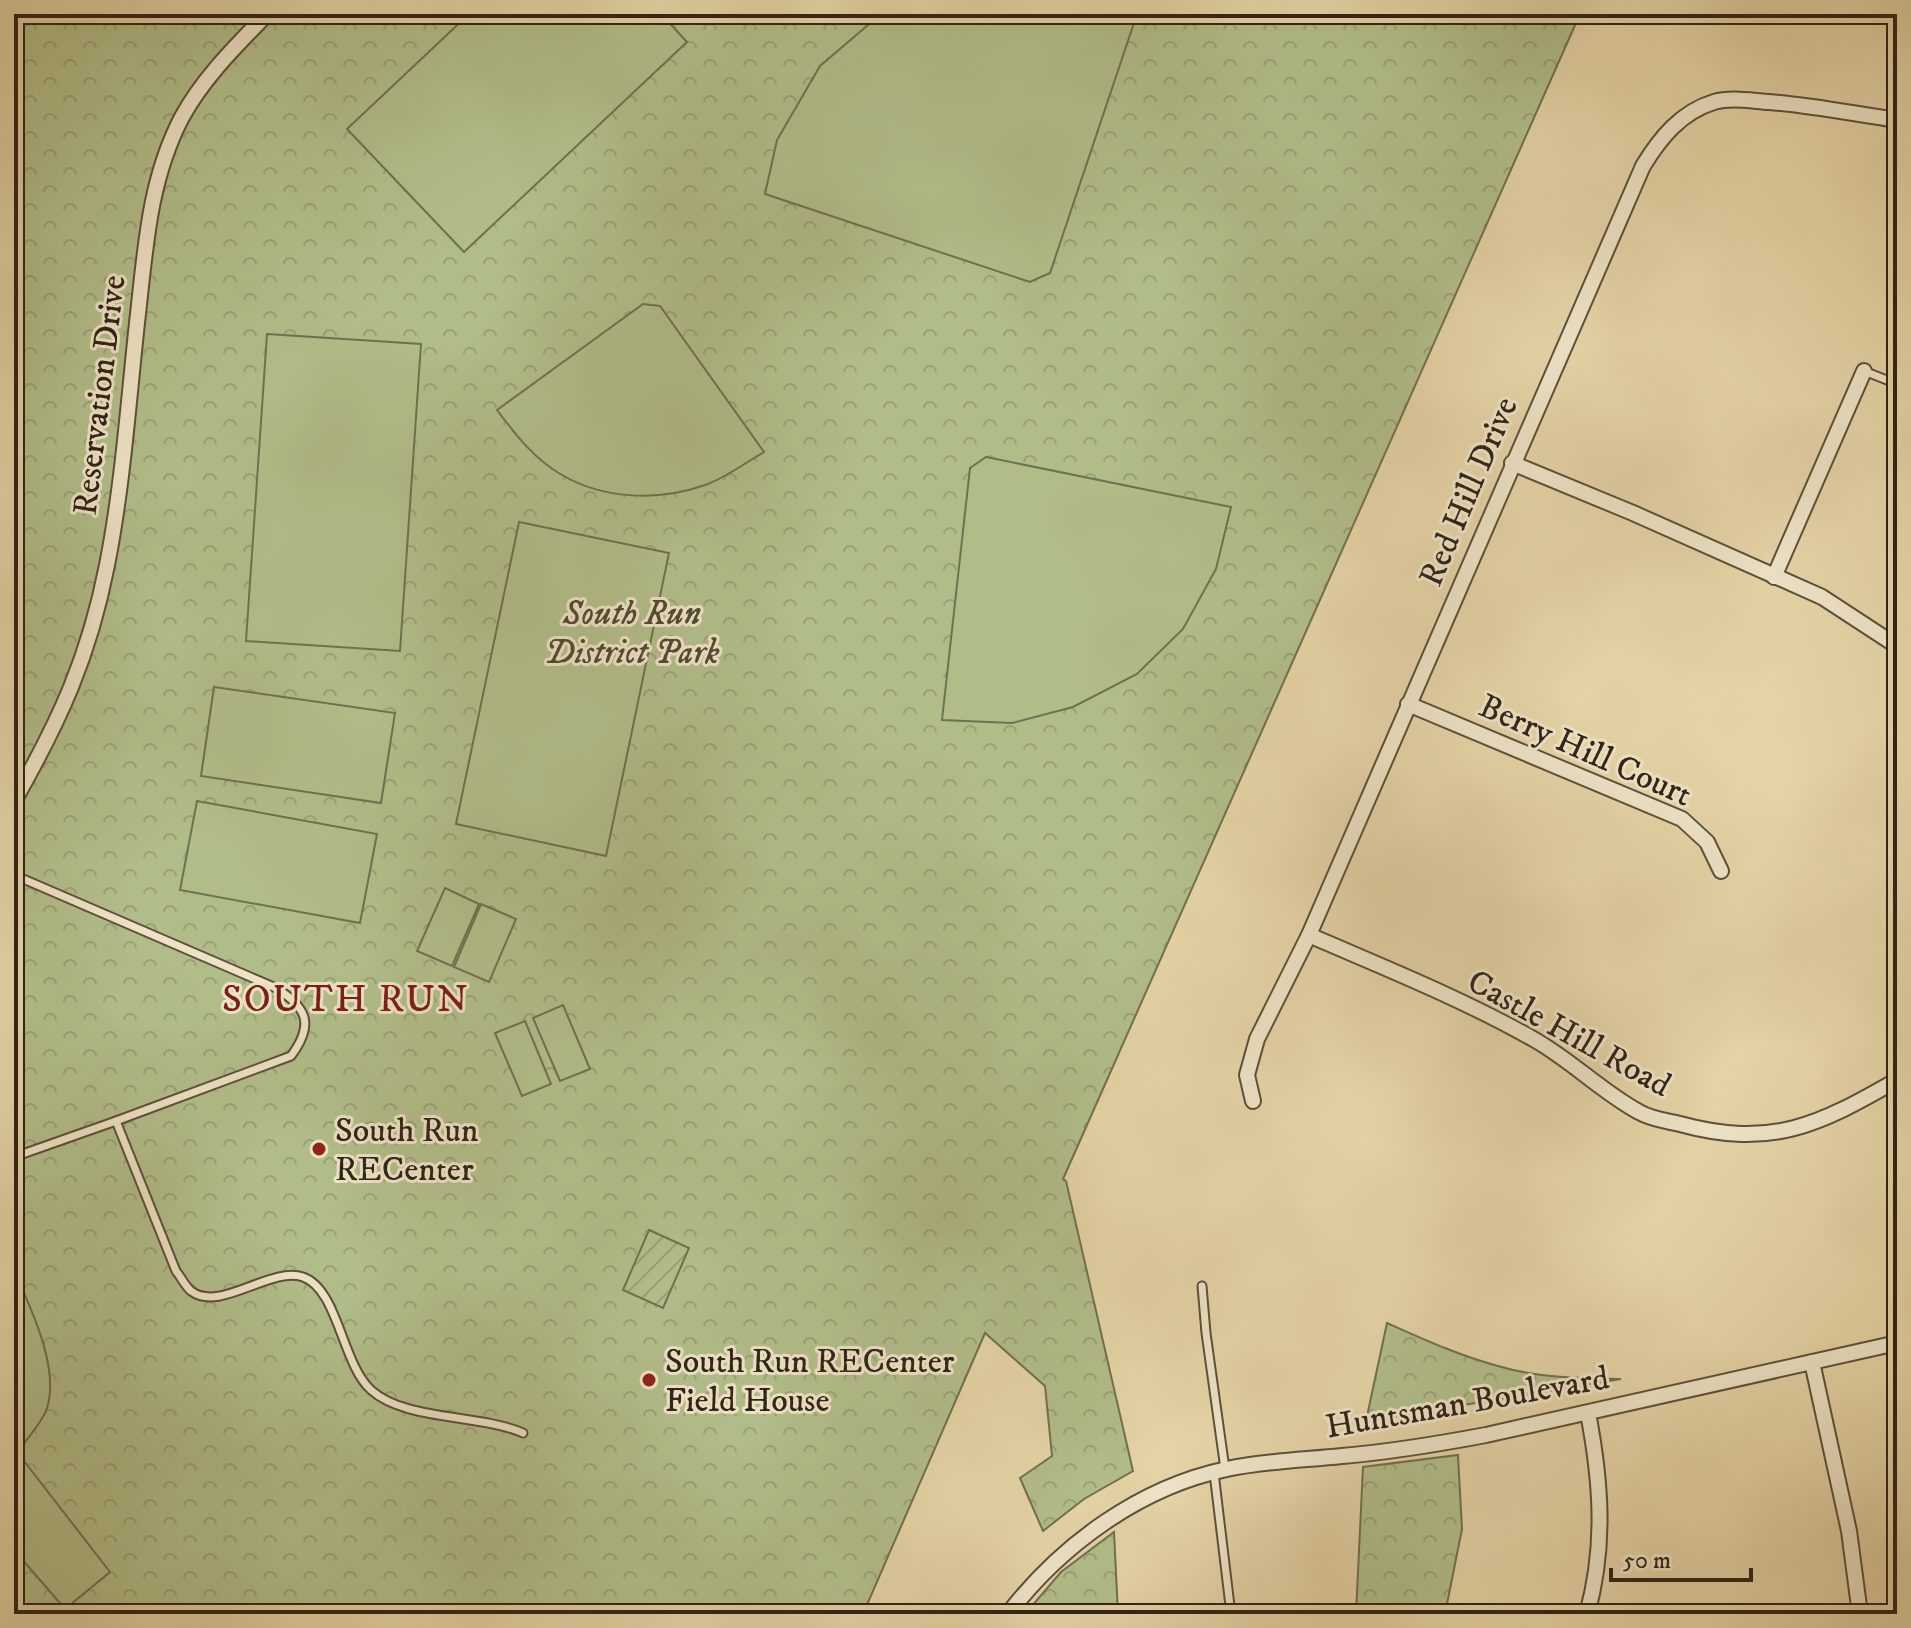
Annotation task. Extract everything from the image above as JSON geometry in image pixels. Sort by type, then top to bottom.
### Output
[{"type":"street","name":"Reservation Drive","points":[[14,801],[66,705],[94,622],[116,510],[148,226],[158,174],[170,142],[199,90],[267,14]]},
{"type":"street","name":"Red Hill Drive","points":[[1253,1101],[1247,1075],[1257,1039],[1309,935],[1512,463],[1643,166],[1660,137],[1683,118],[1715,102],[1743,100],[1811,105],[1897,120]]},
{"type":"street","points":[[1774,577],[1864,371]]},
{"type":"street","points":[[1512,463],[1822,597],[1897,646]]},
{"type":"street","name":"Berry Hill Court","points":[[1408,704],[1682,819],[1707,842],[1721,871]]},
{"type":"street","name":"Castle Hill Road","points":[[1309,935],[1500,1021],[1568,1061],[1609,1093],[1643,1114],[1695,1129],[1743,1136],[1798,1129],[1843,1111],[1897,1080]]},
{"type":"street","name":"Huntsman Boulevard","points":[[1008,1614],[1053,1564],[1108,1520],[1143,1500],[1219,1470],[1427,1446],[1897,1343]]},
{"type":"street","points":[[1812,1362],[1849,1531],[1860,1614]]},
{"type":"street","points":[[1587,1614],[1599,1559],[1601,1526],[1600,1486],[1588,1413]]},
{"type":"lane","points":[[1864,371],[1897,384]]},
{"type":"lane","points":[[14,875],[276,988],[297,1001],[305,1020],[302,1041],[291,1056],[14,1157]]},
{"type":"lane","points":[[116,1121],[176,1271],[192,1291],[213,1296],[288,1274],[302,1277],[316,1286],[327,1300],[349,1358],[361,1380],[375,1394],[405,1408],[505,1425],[523,1433]]},
{"type":"lane","points":[[1202,1286],[1231,1614]]},
{"type":"green space","name":"South Run District Park","points":[[14,14],[1580,14],[1063,1179],[1066,1181],[1133,1471],[1084,1499],[1043,1531],[1020,1478],[1052,1456],[1045,1386],[985,1333],[863,1614],[14,1614]]},
{"type":"green space","points":[[469,14],[661,14],[687,42],[464,252],[347,129]]},
{"type":"green space","points":[[885,14],[1137,14],[1050,273],[1030,282],[765,194],[777,140],[820,66]]},
{"type":"green space","points":[[643,304],[660,306],[764,452],[705,485],[670,494],[614,493],[562,475],[526,446],[497,410]]},
{"type":"green space","points":[[267,334],[421,344],[400,651],[246,641]]},
{"type":"green space","points":[[986,457],[1231,507],[1216,569],[1183,629],[1137,674],[1073,707],[1012,723],[942,720],[970,468]]},
{"type":"green space","points":[[519,522],[669,553],[606,856],[456,824]]},
{"type":"green space","points":[[214,687],[395,713],[381,803],[201,776]]},
{"type":"green space","points":[[197,801],[377,834],[360,923],[180,890]]},
{"type":"green space","points":[[445,888],[479,904],[452,966],[417,951]]},
{"type":"green space","points":[[481,904],[516,919],[489,982],[454,967]]},
{"type":"green space","points":[[563,1005],[590,1069],[560,1081],[533,1018]]},
{"type":"green space","points":[[525,1021],[551,1084],[522,1096],[495,1033]]},
{"type":"green space","points":[[649,1230],[689,1248],[663,1308],[623,1290]]},
{"type":"green space","points":[[14,1270],[41,1338],[50,1374],[47,1408],[20,1450],[24,1461],[110,1572],[65,1609],[14,1550]]},
{"type":"green space","points":[[1387,1323],[1456,1352],[1513,1370],[1559,1377],[1621,1379],[1366,1421]]},
{"type":"green space","points":[[1458,1455],[1462,1529],[1445,1614],[1356,1614],[1363,1467]]},
{"type":"green space","points":[[1114,1532],[1118,1614],[1025,1614],[1061,1572]]},
{"type":"place","name":"South Run RECenter","points":[[319,1149]]},
{"type":"place","name":"South Run RECenter Field House","points":[[649,1380]]},
{"type":"district","name":"SOUTH RUN","points":[[346,998]]}]
